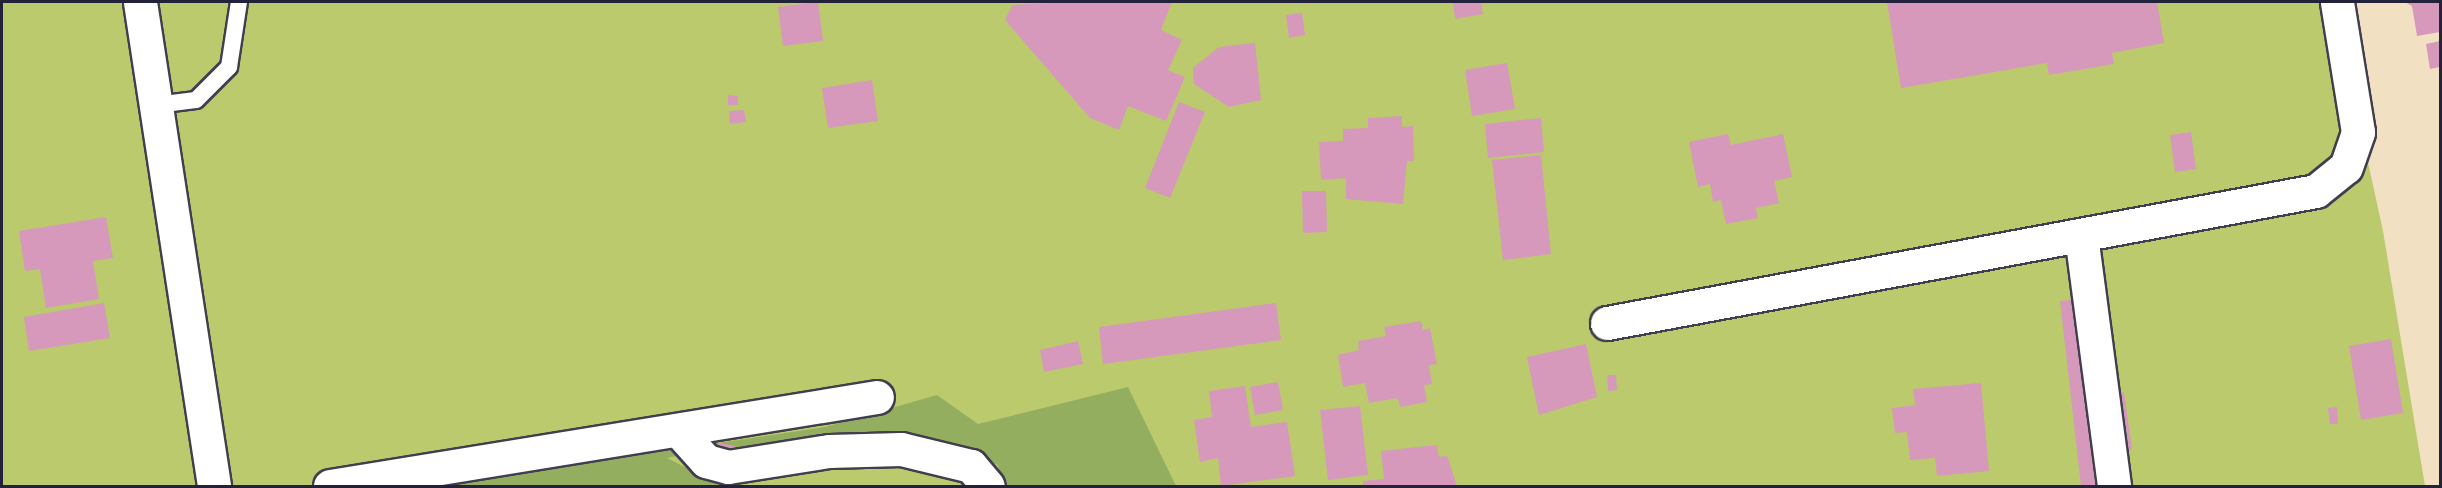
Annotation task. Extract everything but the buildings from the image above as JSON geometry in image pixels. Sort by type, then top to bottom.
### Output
[{"type":"street","points":[[140,2],[214,486]]},
{"type":"street","points":[[1607,323],[2316,191],[2337,179],[2352,157],[2358,132],[2337,2]]},
{"type":"street","points":[[2081,235],[2114,486]]},
{"type":"street","points":[[330,486],[877,397]]},
{"type":"street","points":[[678,430],[705,461],[728,467],[829,452],[901,449],[971,466],[988,486]]},
{"type":"lane","points":[[156,105],[196,100],[230,67],[239,2]]},
{"type":"green space","points":[[2,2],[2333,2],[2383,231],[2425,486],[2,486]]},
{"type":"green space","points":[[1128,387],[1176,486],[1007,486],[997,464],[953,472],[888,459],[708,449],[667,458],[723,486],[431,486],[825,427],[937,395],[978,424]]}]
